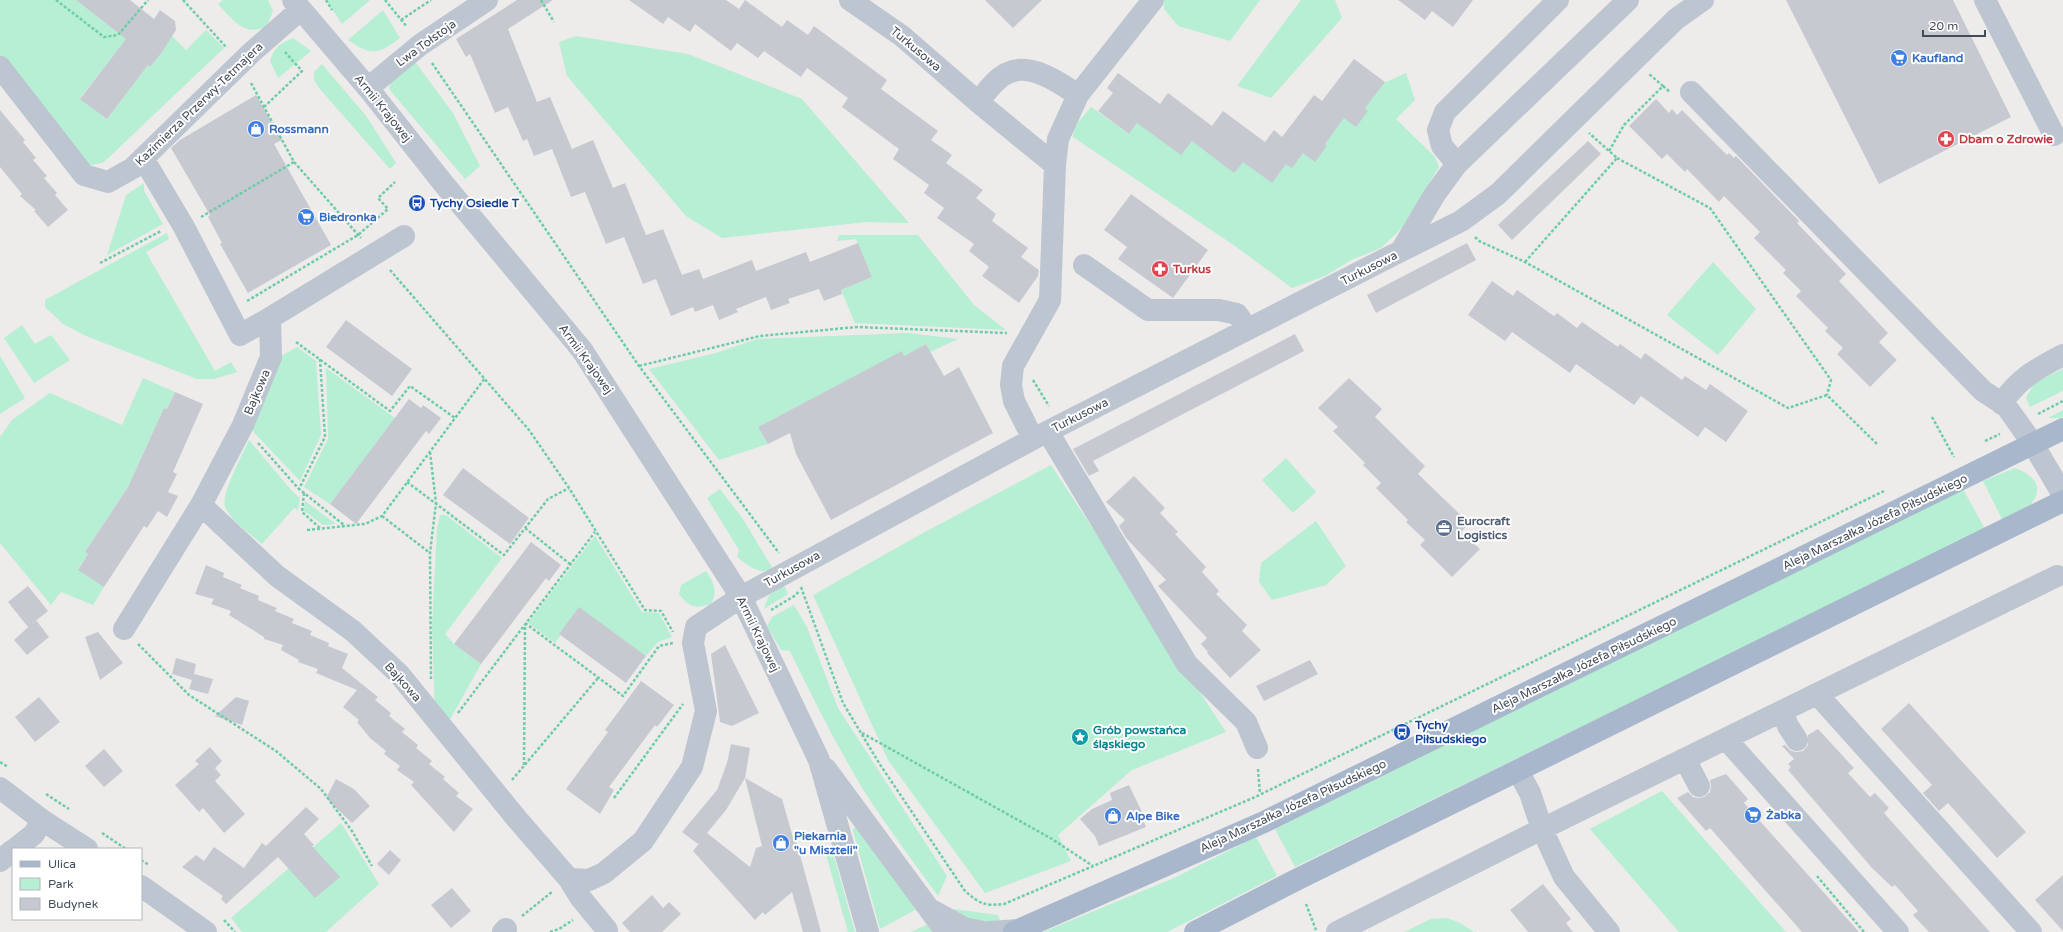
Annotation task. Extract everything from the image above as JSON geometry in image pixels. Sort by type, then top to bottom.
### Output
[{"type":"main road","name":"Aleja Marszałka Józefa Piłsudskiego","points":[[1016,931],[1264,822],[2063,429]]},
{"type":"main road","points":[[1195,932],[1294,881],[2063,501]]},
{"type":"street","name":"Lwa Tołstoja","points":[[368,88],[420,45],[487,0]]},
{"type":"street","name":"Turkusowa","points":[[850,0],[902,36],[1054,165]]},
{"type":"street","points":[[1458,164],[1442,146],[1438,130],[1445,112],[1558,0]]},
{"type":"street","name":"Turkusowa","points":[[741,597],[796,578],[1047,432],[1401,251],[1435,194],[1458,164],[1628,0]]},
{"type":"street","points":[[1401,251],[1461,221],[1498,194],[1676,19],[1703,0]]},
{"type":"street","points":[[1985,0],[2054,135]]},
{"type":"street","points":[[1150,3],[1078,95],[1058,139],[1054,165],[1050,300],[1013,366],[1011,385],[1014,401],[1047,432],[1187,664],[1246,722],[1257,748]]},
{"type":"street","name":"Kazimierza Przerwy-Tetmajera","points":[[0,67],[84,175],[108,182],[133,168],[240,63],[296,5]]},
{"type":"street","name":"Armii Krajowej","points":[[296,5],[368,88],[442,183],[582,350],[741,597],[819,760],[868,932]]},
{"type":"street","points":[[978,102],[1001,77],[1013,70],[1030,71],[1050,77],[1078,95]]},
{"type":"street","points":[[1691,92],[1983,391],[2002,404],[2033,444],[2063,495]]},
{"type":"street","points":[[143,158],[182,224],[240,335],[404,236]]},
{"type":"street","points":[[1084,265],[1148,310],[1219,310],[1237,314],[1248,330]]},
{"type":"street","name":"Bajkowa","points":[[270,318],[271,357],[243,424],[201,505],[277,576],[353,631],[399,674],[517,819],[562,884],[580,897],[607,930]]},
{"type":"street","points":[[2002,404],[2008,395],[2026,376],[2063,355]]},
{"type":"street","points":[[124,629],[201,505]]},
{"type":"street","points":[[1337,932],[1542,828],[2061,577]]},
{"type":"street","points":[[562,884],[589,880],[643,841],[692,768],[706,710],[694,643],[696,628],[741,597]]},
{"type":"street","points":[[1817,694],[2031,932]]},
{"type":"street","points":[[1782,711],[1788,726],[1797,740]]},
{"type":"street","points":[[1726,738],[1898,932]]},
{"type":"street","points":[[1685,759],[1699,786]]},
{"type":"street","name":"Armii Krajowej","points":[[819,760],[946,932]]},
{"type":"street","points":[[1518,771],[1530,793],[1542,828],[1564,877],[1609,932]]},
{"type":"street","points":[[0,788],[42,820],[85,848]]},
{"type":"street","points":[[16,848],[34,834],[42,820]]},
{"type":"street","points":[[0,861],[12,852]]},
{"type":"street","points":[[142,887],[206,932]]},
{"type":"street","points":[[930,910],[964,928],[983,932]]},
{"type":"street","points":[[991,932],[1016,931]]},
{"type":"path","points":[[56,0],[104,37],[118,36],[148,0]]},
{"type":"path","points":[[183,0],[240,63],[294,162],[375,254]]},
{"type":"path","points":[[385,0],[408,29]]},
{"type":"path","points":[[401,20],[431,0]]},
{"type":"path","points":[[541,0],[554,22]]},
{"type":"path","points":[[1609,151],[1624,125],[1663,86],[1634,60]]},
{"type":"path","points":[[431,62],[639,366],[796,578],[843,703],[860,732],[965,892],[979,903],[988,906],[1004,904],[1260,794],[1890,488]]},
{"type":"path","points":[[1576,118],[1597,141],[1616,158],[1710,208],[1831,380],[1827,395]]},
{"type":"path","points":[[1525,262],[1616,158]]},
{"type":"path","points":[[100,263],[182,224],[294,162]]},
{"type":"path","points":[[228,313],[358,235],[388,209],[378,198],[395,182]]},
{"type":"path","points":[[1461,221],[1479,241],[1525,262],[1788,408],[1827,395]]},
{"type":"path","points":[[398,278],[529,430],[569,488],[645,610],[661,611],[675,636]]},
{"type":"path","points":[[639,366],[760,336],[857,327],[1031,334]]},
{"type":"path","points":[[296,342],[390,411],[410,386],[454,418]]},
{"type":"path","points":[[299,489],[325,437],[320,359]]},
{"type":"path","points":[[1029,373],[1047,432]]},
{"type":"path","points":[[307,530],[365,524],[382,516],[484,378]]},
{"type":"path","points":[[1827,395],[1877,444]]},
{"type":"path","points":[[1980,444],[2063,401]]},
{"type":"path","points":[[1932,417],[1954,457]]},
{"type":"path","points":[[243,424],[299,489],[344,525]]},
{"type":"path","points":[[430,452],[436,503],[430,553],[430,626]]},
{"type":"path","points":[[1947,460],[1961,454]]},
{"type":"path","points":[[407,482],[504,555],[548,499],[569,488]]},
{"type":"path","points":[[304,493],[302,512],[320,528]]},
{"type":"path","points":[[382,516],[430,553]]},
{"type":"path","points":[[525,528],[570,564]]},
{"type":"path","points":[[473,693],[595,532]]},
{"type":"path","points":[[771,610],[796,595],[796,578]]},
{"type":"path","points":[[525,623],[623,696],[659,646],[679,642]]},
{"type":"path","points":[[525,623],[524,765],[598,678]]},
{"type":"path","points":[[124,629],[189,695],[276,751],[321,789],[352,831],[372,866]]},
{"type":"path","points":[[614,798],[686,700]]},
{"type":"path","points":[[860,732],[1052,840],[1094,866]]},
{"type":"path","points":[[1257,748],[1260,794]]},
{"type":"path","points":[[0,762],[12,771]]},
{"type":"path","points":[[44,792],[75,814]]},
{"type":"path","points":[[100,831],[125,848]]},
{"type":"path","points":[[504,931],[562,884]]},
{"type":"path","points":[[1306,904],[1316,932]]},
{"type":"green space","points":[[0,0],[76,0],[116,31],[137,5],[131,33],[80,98],[107,119],[148,65],[150,67],[172,36],[186,50],[206,30],[224,48],[104,162],[85,167],[0,57]]},
{"type":"green space","points":[[223,0],[268,0],[273,11],[267,26],[252,30],[240,25],[228,15],[218,4]]},
{"type":"green space","points":[[326,0],[370,0],[342,24]]},
{"type":"green space","points":[[1164,0],[1260,0],[1230,41],[1178,26],[1164,9]]},
{"type":"green space","points":[[1301,0],[1335,0],[1342,18],[1271,98],[1237,86]]},
{"type":"green space","points":[[383,10],[400,38],[386,48],[374,51],[363,49],[348,40]]},
{"type":"green space","points":[[576,36],[688,54],[802,99],[909,223],[866,222],[722,238],[686,216],[567,76],[559,42]]},
{"type":"green space","points":[[293,38],[311,51],[278,78],[270,61],[273,53],[278,46]]},
{"type":"green space","points":[[413,59],[453,113],[480,166],[465,179],[389,89],[391,81]]},
{"type":"green space","points":[[322,64],[367,117],[396,163],[390,169],[319,88],[314,80],[314,72]]},
{"type":"green space","points":[[1406,73],[1415,100],[1396,119],[1435,157],[1439,167],[1402,228],[1381,248],[1351,260],[1325,276],[1292,288],[1235,246],[1073,137],[1074,127],[1091,107],[1129,134],[1139,120],[1274,157],[1326,109]]},
{"type":"green space","points":[[144,183],[144,191],[163,224],[107,255],[126,195]]},
{"type":"green space","points":[[167,233],[169,239],[146,252],[215,371],[231,362],[237,372],[214,379],[197,379],[86,336],[63,324],[45,307],[45,300]]},
{"type":"green space","points":[[839,235],[918,235],[974,305],[1006,330],[855,323],[841,290],[872,277],[856,239],[837,241]]},
{"type":"green space","points":[[1713,262],[1756,309],[1718,355],[1667,315]]},
{"type":"green space","points":[[22,325],[35,344],[51,335],[70,360],[34,383],[4,338]]},
{"type":"green space","points":[[909,333],[958,339],[930,352],[926,344],[904,356],[902,352],[758,427],[768,444],[719,460],[649,369],[716,353],[757,339]]},
{"type":"green space","points":[[297,347],[316,361],[321,435],[300,481],[246,424],[274,360]]},
{"type":"green space","points":[[0,356],[25,398],[0,414]]},
{"type":"green space","points":[[326,368],[395,418],[330,504],[304,487],[328,439]]},
{"type":"green space","points":[[2063,369],[2063,391],[2030,407],[2026,398],[2034,383]]},
{"type":"green space","points":[[143,378],[175,392],[167,409],[164,408],[128,487],[85,552],[88,554],[78,569],[104,587],[93,605],[61,592],[51,605],[0,543],[0,437],[12,420],[50,393],[122,425]]},
{"type":"green space","points":[[2063,410],[2063,417],[2048,418]]},
{"type":"green space","points":[[249,440],[292,491],[300,498],[298,510],[294,508],[262,544],[231,517],[225,506],[226,492],[229,483]]},
{"type":"green space","points":[[1286,458],[1316,492],[1293,513],[1262,480]]},
{"type":"green space","points":[[1051,465],[1226,732],[1132,770],[1058,835],[1071,861],[985,893],[888,760],[813,595],[923,533]]},
{"type":"green space","points":[[2015,468],[2032,478],[2037,487],[2037,493],[2035,499],[2028,507],[2003,521],[1983,481]]},
{"type":"green space","points":[[720,489],[743,519],[773,569],[764,571],[754,569],[737,557],[739,550],[707,498]]},
{"type":"green space","points":[[1963,489],[1985,529],[1295,867],[1275,829]]},
{"type":"green space","points":[[305,501],[336,524],[323,525],[303,510]]},
{"type":"green space","points":[[440,515],[446,515],[502,558],[445,634],[454,644],[481,664],[447,725],[435,715],[432,626],[437,528]]},
{"type":"green space","points":[[1316,521],[1346,566],[1326,585],[1272,600],[1259,582],[1261,563]]},
{"type":"green space","points":[[595,536],[642,612],[659,613],[672,637],[658,642],[646,656],[579,608],[555,643],[528,623]]},
{"type":"green space","points":[[706,571],[711,579],[715,591],[711,604],[701,607],[690,605],[679,594],[681,585]]},
{"type":"green space","points":[[784,585],[788,594],[764,609],[769,595]]},
{"type":"green space","points":[[794,605],[807,627],[838,708],[947,876],[938,896],[861,786],[824,719],[790,651],[781,650],[767,626],[772,617]]},
{"type":"green space","points":[[1662,791],[1786,932],[1679,932],[1590,829]]},
{"type":"green space","points":[[341,823],[379,884],[326,932],[242,932],[231,918]]},
{"type":"green space","points":[[856,827],[917,909],[880,929],[853,831]]},
{"type":"green space","points":[[1256,837],[1277,876],[1167,932],[1043,932],[1174,878]]},
{"type":"green space","points":[[823,844],[832,849],[855,932],[848,932]]},
{"type":"green space","points":[[954,909],[998,915],[1000,920],[993,923],[980,924],[949,912]]},
{"type":"green space","points":[[1447,918],[1460,923],[1474,932],[1404,932],[1431,919]]},
{"type":"green space","points":[[928,924],[934,932],[911,932]]},
{"type":"building","points":[[76,0],[130,0],[154,19],[160,10],[175,21],[176,30],[162,52],[150,67],[148,65],[107,119],[80,99],[126,39]]},
{"type":"building","points":[[517,0],[553,0],[508,29],[537,102],[550,97],[572,149],[593,140],[613,188],[625,183],[646,235],[663,229],[682,275],[699,269],[703,279],[752,260],[756,271],[806,252],[810,262],[858,243],[872,277],[841,290],[842,294],[824,301],[819,289],[788,299],[790,303],[771,310],[766,297],[736,309],[738,312],[719,320],[713,305],[695,312],[693,307],[671,316],[656,279],[643,284],[624,237],[606,244],[585,192],[571,197],[552,149],[534,156],[527,139],[523,141],[508,107],[495,113],[470,54],[466,57],[456,39]]},
{"type":"building","points":[[629,0],[726,0],[739,9],[745,0],[782,27],[787,20],[808,35],[814,26],[887,80],[881,89],[938,131],[931,140],[952,155],[946,163],[983,190],[976,198],[996,214],[992,221],[1028,248],[1021,257],[1039,270],[1038,276],[1019,303],[982,276],[989,267],[969,251],[974,244],[937,218],[944,208],[924,193],[929,185],[893,159],[899,149],[842,107],[848,98],[807,68],[801,77],[764,51],[758,58],[737,43],[731,51],[695,24],[690,32],[668,17],[663,24]]},
{"type":"building","points":[[985,0],[1042,0],[1013,28]]},
{"type":"building","points":[[1398,0],[1473,0],[1453,27],[1432,11],[1425,20]]},
{"type":"building","name":"Kaufland","points":[[1786,0],[1953,0],[2011,117],[1879,184]]},
{"type":"building","points":[[1354,59],[1385,82],[1365,108],[1368,111],[1356,127],[1344,118],[1325,144],[1327,146],[1315,162],[1303,153],[1292,168],[1286,164],[1272,183],[1243,162],[1234,173],[1192,141],[1181,155],[1137,123],[1129,134],[1098,111],[1113,93],[1107,88],[1118,73],[1160,104],[1168,93],[1212,126],[1223,111],[1265,142],[1274,130],[1282,137],[1314,95],[1322,101]]},
{"type":"building","points":[[256,95],[282,140],[274,144],[331,245],[248,293],[220,244],[222,243],[208,217],[210,215],[171,148],[180,140]]},
{"type":"building","points":[[1656,99],[1669,113],[1672,109],[1677,115],[1682,110],[1727,155],[1729,153],[1734,158],[1736,156],[1799,221],[1797,223],[1846,274],[1839,281],[1888,333],[1879,342],[1897,360],[1870,387],[1837,354],[1843,348],[1825,331],[1828,328],[1796,296],[1801,291],[1783,273],[1786,270],[1754,238],[1760,232],[1724,196],[1719,202],[1687,169],[1685,172],[1667,154],[1662,159],[1629,126]]},
{"type":"building","points":[[0,110],[25,140],[23,142],[36,158],[33,160],[47,176],[44,178],[57,193],[55,195],[68,210],[48,227],[34,211],[36,210],[20,196],[22,194],[0,167]]},
{"type":"building","points":[[1588,141],[1601,154],[1512,240],[1498,225]]},
{"type":"building","points":[[1131,194],[1208,250],[1173,298],[1118,259],[1127,247],[1104,230]]},
{"type":"building","points":[[1467,243],[1476,260],[1376,313],[1367,295]]},
{"type":"building","points":[[1492,281],[1513,296],[1517,290],[1554,316],[1557,313],[1577,328],[1582,322],[1618,347],[1620,344],[1641,359],[1645,353],[1682,380],[1685,376],[1706,390],[1710,384],[1748,411],[1726,442],[1705,427],[1698,437],[1641,396],[1634,405],[1576,364],[1570,373],[1512,332],[1505,341],[1468,315]]},
{"type":"building","points":[[346,320],[412,369],[392,396],[326,347]]},
{"type":"building","points":[[1295,334],[1304,351],[1093,461],[1099,471],[1089,476],[1073,449]]},
{"type":"building","points":[[926,344],[944,376],[959,367],[993,433],[831,520],[796,454],[790,433],[768,444],[758,427],[902,351],[904,356]]},
{"type":"building","points":[[1349,378],[1382,409],[1375,417],[1425,466],[1418,474],[1469,523],[1461,532],[1480,549],[1452,577],[1420,545],[1425,540],[1406,522],[1408,520],[1376,488],[1381,483],[1363,465],[1365,463],[1333,431],[1338,427],[1318,408]]},
{"type":"building","points":[[175,392],[203,404],[173,472],[177,474],[168,492],[178,496],[167,517],[158,511],[147,528],[144,526],[104,587],[78,570],[88,554],[85,552],[128,487],[164,408],[167,409]]},
{"type":"building","points":[[409,399],[421,408],[423,405],[441,418],[429,434],[426,431],[356,524],[330,504]]},
{"type":"building","points":[[463,468],[529,518],[510,544],[443,495]]},
{"type":"building","points":[[1134,476],[1165,508],[1160,513],[1178,532],[1175,534],[1206,567],[1202,572],[1219,591],[1216,594],[1247,625],[1242,631],[1261,650],[1230,678],[1207,653],[1208,652],[1201,644],[1207,638],[1158,586],[1166,580],[1126,538],[1119,526],[1125,520],[1106,502]]},
{"type":"building","points":[[531,542],[561,565],[549,581],[546,578],[481,664],[454,644]]},
{"type":"building","points":[[206,565],[224,573],[223,577],[242,585],[240,588],[259,596],[258,600],[277,608],[275,611],[294,619],[292,623],[312,631],[310,635],[329,643],[328,646],[348,654],[342,668],[378,697],[375,700],[391,713],[389,716],[405,729],[402,732],[418,745],[416,748],[432,761],[429,764],[445,777],[443,779],[459,793],[456,796],[473,809],[454,832],[411,785],[414,782],[397,770],[400,766],[384,754],[386,751],[370,738],[357,722],[359,720],[343,707],[357,690],[316,673],[318,669],[298,662],[299,660],[281,650],[283,645],[264,639],[264,637],[229,615],[231,611],[211,604],[214,599],[195,594]]},
{"type":"building","points":[[28,586],[48,611],[28,627],[8,602]]},
{"type":"building","points":[[579,607],[646,656],[626,683],[559,634]]},
{"type":"building","points":[[36,620],[49,637],[27,655],[14,640]]},
{"type":"building","points":[[98,632],[123,663],[100,680],[85,637]]},
{"type":"building","points":[[725,645],[759,713],[732,726],[720,722],[711,654]]},
{"type":"building","points":[[176,658],[196,664],[194,674],[213,679],[208,694],[189,689],[192,680],[172,674]]},
{"type":"building","points":[[1310,660],[1318,674],[1264,701],[1256,686]]},
{"type":"building","points":[[641,681],[674,705],[657,727],[655,725],[609,787],[614,790],[600,814],[566,789],[608,732],[605,730]]},
{"type":"building","points":[[39,697],[60,722],[35,742],[15,717]]},
{"type":"building","points":[[236,697],[249,701],[242,725],[215,716]]},
{"type":"building","points":[[1909,703],[2026,832],[1997,858],[1948,803],[1939,811],[1923,793],[1932,785],[1881,729]]},
{"type":"building","points":[[1818,729],[1854,768],[1848,773],[1870,797],[1875,793],[1889,808],[1884,813],[1990,932],[1929,932],[1913,915],[1918,911],[1895,885],[1892,887],[1872,868],[1788,770],[1791,767],[1788,764],[1794,759],[1782,746],[1785,745],[1791,751],[1803,751],[1808,745],[1808,735]]},
{"type":"building","points":[[731,744],[750,748],[745,778],[782,799],[794,841],[796,840],[821,932],[803,932],[792,892],[765,915],[763,912],[755,920],[693,851],[701,841],[698,844],[682,832],[717,790],[727,763]],"holes":[[[745,778],[762,846],[756,848],[750,867],[707,833],[726,810]]]},
{"type":"building","points":[[210,747],[222,761],[215,768],[221,775],[215,781],[245,814],[224,833],[203,808],[199,812],[175,785],[199,764],[195,761]]},
{"type":"building","points":[[104,749],[123,771],[104,787],[85,766]]},
{"type":"building","points":[[1726,774],[1748,799],[1744,803],[1859,932],[1802,932],[1710,828],[1706,831],[1677,798],[1688,792],[1693,797],[1704,797],[1710,792],[1710,780]]},
{"type":"building","points":[[336,779],[354,789],[370,806],[352,823],[326,798]]},
{"type":"building","name":"Alpe Bike","points":[[1129,785],[1142,812],[1140,812],[1146,827],[1099,846],[1095,836],[1080,819],[1092,809],[1112,800],[1110,793]]},
{"type":"building","points":[[306,807],[319,819],[304,834],[314,845],[312,846],[340,877],[315,898],[278,857],[226,904],[221,899],[223,896],[182,867],[196,855],[204,861],[214,847],[244,868],[262,843],[266,846]]},
{"type":"building","points":[[390,850],[401,860],[389,875],[377,864]]},
{"type":"building","points":[[2063,875],[2063,931],[2035,900]]},
{"type":"building","points":[[1543,884],[1571,919],[1566,923],[1573,932],[1528,932],[1510,910]]},
{"type":"building","points":[[452,888],[471,911],[451,928],[431,905]]},
{"type":"building","points":[[652,895],[663,908],[669,902],[681,914],[662,932],[630,932],[622,923]]},
{"type":"place","name":"Kaufland","points":[[1899,58]]},
{"type":"place","name":"Rossmann","points":[[256,129]]},
{"type":"place","name":"Dbam o Zdrowie","points":[[1946,139]]},
{"type":"place","name":"Tychy Osiedle T","points":[[417,203]]},
{"type":"place","name":"Biedronka","points":[[306,217]]},
{"type":"place","name":"Turkus","points":[[1160,269]]},
{"type":"place","name":"Eurocraft Logistics","points":[[1444,528]]},
{"type":"place","name":"Tychy Piłsudskiego","points":[[1402,732]]},
{"type":"place","name":"Grób powstańca śląskiego","points":[[1080,737]]},
{"type":"place","name":"Żabka","points":[[1753,815]]},
{"type":"place","name":"Alpe Bike","points":[[1113,816]]},
{"type":"place","name":"Piekarnia \"u Miszteli\"","points":[[781,843]]}]
